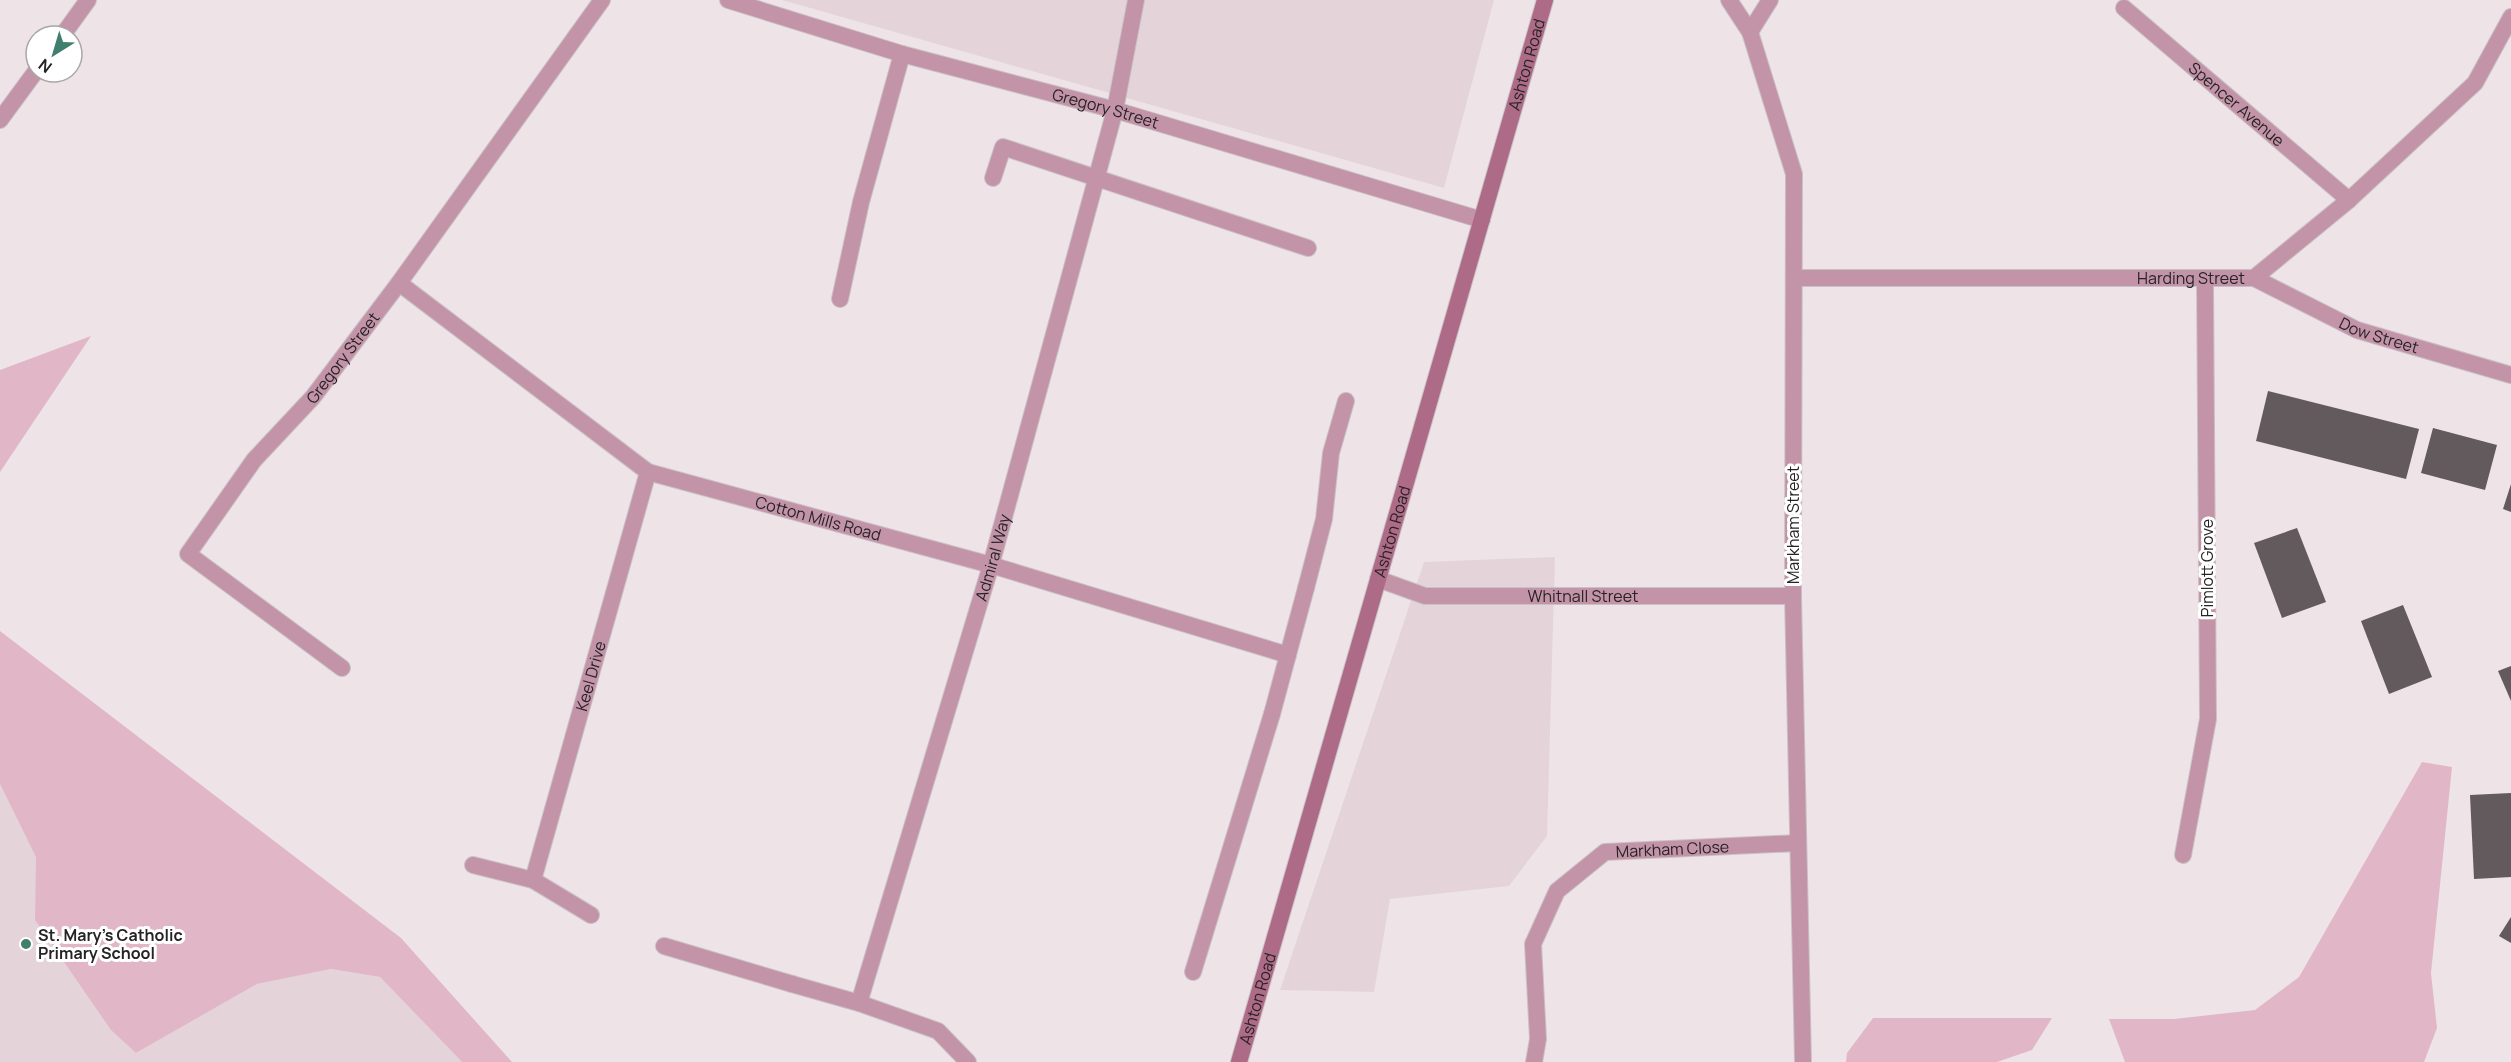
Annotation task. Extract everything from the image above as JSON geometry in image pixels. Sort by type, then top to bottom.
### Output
[{"type":"main road","name":"Ashton Road","points":[[1239,1062],[1545,0]]},
{"type":"street","points":[[71,24],[88,0]]},
{"type":"street","name":"Gregory Street","points":[[342,668],[188,554],[254,460],[313,398],[399,283],[602,0]]},
{"type":"street","name":"Gregory Street","points":[[728,0],[902,54],[1114,110],[1482,220]]},
{"type":"street","name":"Admiral Way","points":[[859,1004],[991,565],[1114,110],[1136,0]]},
{"type":"street","name":"Markham Street","points":[[1729,0],[1750,32],[1794,174],[1793,596],[1803,1062]]},
{"type":"street","points":[[1750,32],[1770,0]]},
{"type":"street","name":"Spencer Avenue","points":[[2124,8],[2349,200]]},
{"type":"street","name":"Harding Street","points":[[1795,278],[2254,278],[2349,200],[2475,82],[2511,17]]},
{"type":"street","points":[[840,298],[861,202],[902,54]]},
{"type":"street","points":[[0,120],[26,84]]},
{"type":"street","points":[[993,178],[1003,147],[1308,248]]},
{"type":"street","name":"Pimlott Grove","points":[[2183,855],[2208,719],[2205,278]]},
{"type":"street","name":"Dow Street","points":[[2254,278],[2357,330],[2511,375]]},
{"type":"street","name":"Cotton Mills Road","points":[[399,283],[648,472],[991,565],[1288,655]]},
{"type":"street","points":[[1193,972],[1272,714],[1306,588],[1324,519],[1331,453],[1346,401]]},
{"type":"street","name":"Keel Drive","points":[[534,880],[648,472]]},
{"type":"street","name":"Whitnall Street","points":[[1378,579],[1425,596],[1793,596]]},
{"type":"street","name":"Markham Close","points":[[1534,1062],[1538,1039],[1533,944],[1557,891],[1605,852],[1798,843]]},
{"type":"street","points":[[473,865],[534,880],[591,915]]},
{"type":"street","points":[[664,946],[859,1004],[938,1031],[968,1062]]},
{"type":"shaded area","points":[[782,0],[1494,0],[1444,188]]},
{"type":"shaded area","points":[[91,336],[0,472],[0,370]]},
{"type":"shaded area","points":[[1555,557],[1547,836],[1509,886],[1390,899],[1374,992],[1280,990],[1424,562]]},
{"type":"shaded area","points":[[0,631],[401,938],[512,1062],[462,1062],[380,977],[331,969],[257,984],[136,1053],[111,1030],[35,920],[36,857],[0,784]]},
{"type":"shaded area","points":[[2422,762],[2452,767],[2431,973],[2437,1028],[2424,1062],[2125,1062],[2109,1019],[2174,1019],[2255,1010],[2299,977]]},
{"type":"shaded area","name":"St. Mary's Catholic Primary School","points":[[0,784],[136,1053],[257,984],[331,969],[380,977],[462,1062],[0,1062]]},
{"type":"shaded area","points":[[1873,1018],[2052,1018],[2032,1050],[1997,1062],[1846,1062],[1847,1053]]},
{"type":"building","points":[[2268,391],[2419,429],[2406,479],[2256,441]]},
{"type":"building","points":[[2433,428],[2497,445],[2485,490],[2421,473]]},
{"type":"building","points":[[2511,484],[2511,512],[2503,509]]},
{"type":"building","points":[[2297,528],[2326,602],[2282,618],[2254,543]]},
{"type":"building","points":[[2403,605],[2432,677],[2389,694],[2361,621]]},
{"type":"building","points":[[2511,666],[2511,701],[2498,671]]},
{"type":"building","points":[[2511,793],[2511,877],[2474,879],[2470,795]]},
{"type":"building","points":[[2511,917],[2511,943],[2499,936]]},
{"type":"place","name":"St. Mary's Catholic Primary School","points":[[26,944]]}]
